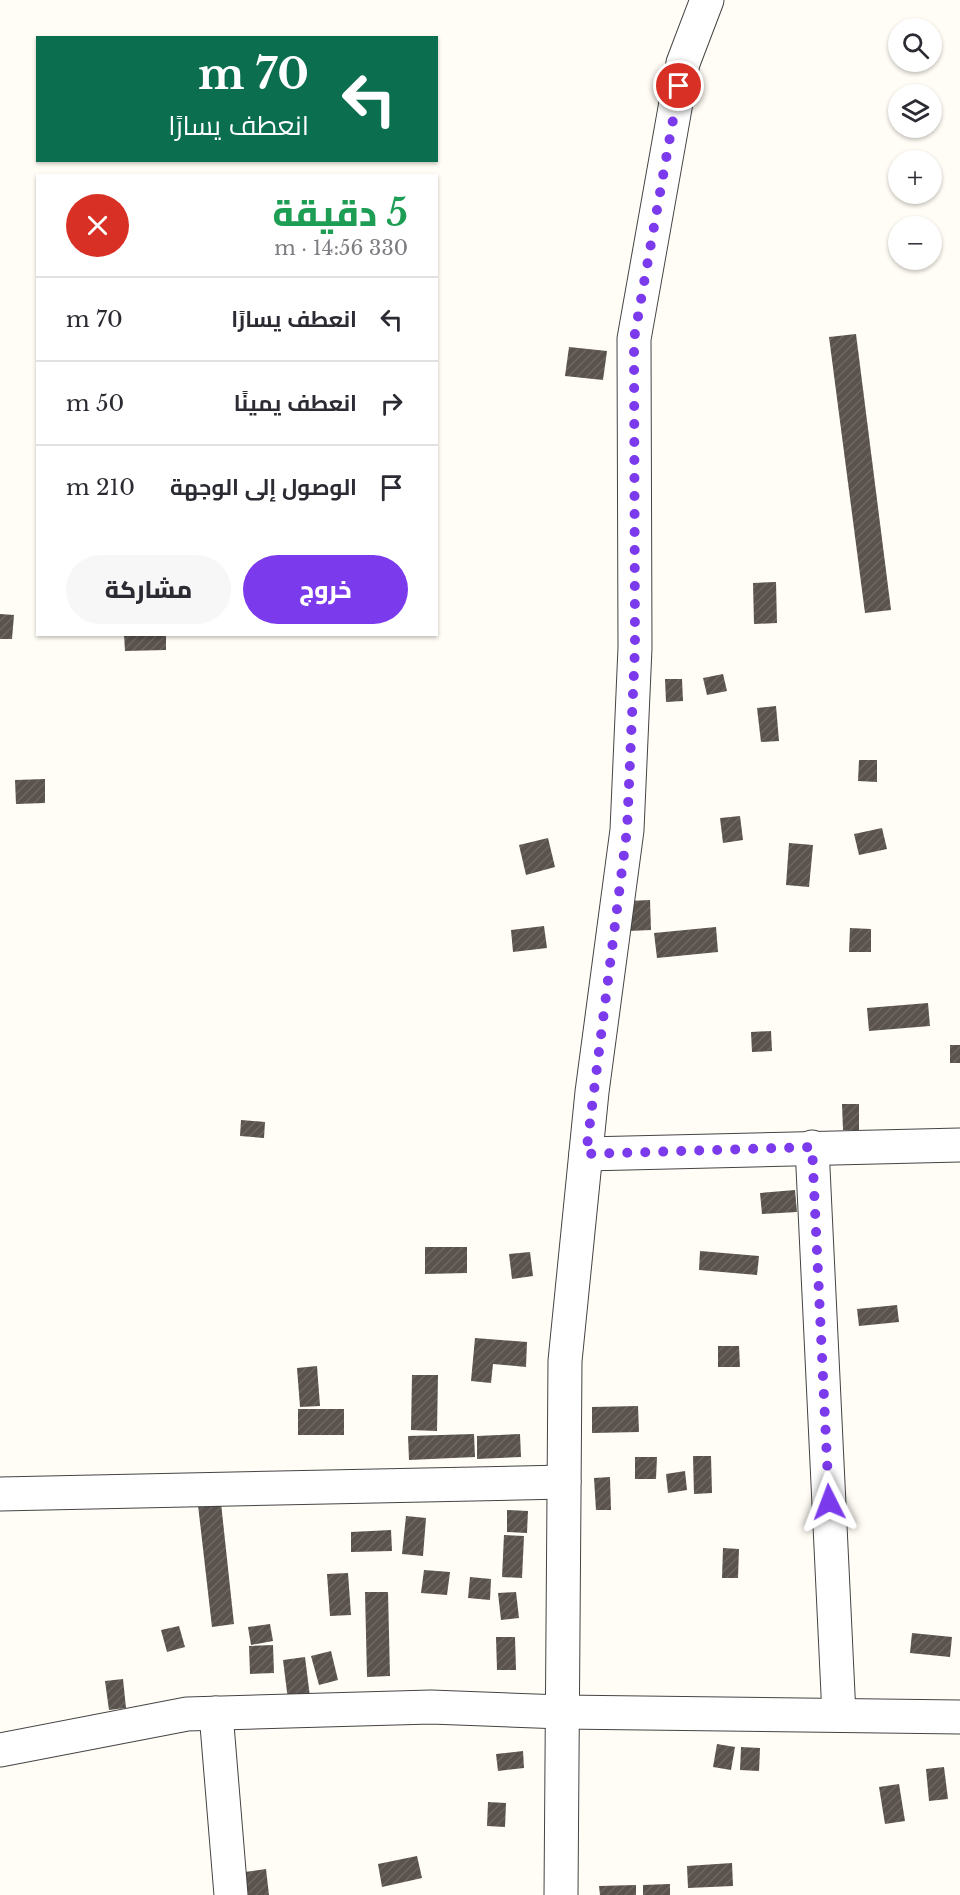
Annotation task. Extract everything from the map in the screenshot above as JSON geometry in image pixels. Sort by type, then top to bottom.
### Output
[{"type":"street","points":[[561,1895],[565,1361],[586,1154],[627,830],[635,648],[634,339],[683,63],[707,0]]},
{"type":"street","points":[[586,1154],[960,1145]]},
{"type":"street","points":[[812,1147],[838,1715]]},
{"type":"street","points":[[0,1494],[564,1482]]},
{"type":"street","points":[[0,1750],[187,1714],[216,1713],[431,1707],[562,1712],[960,1717]]},
{"type":"street","points":[[216,1713],[231,1895]]},
{"type":"building","points":[[856,334],[891,610],[865,613],[829,337]]},
{"type":"building","points":[[569,347],[607,351],[603,380],[565,376]]},
{"type":"building","points":[[776,582],[777,623],[754,624],[753,583]]},
{"type":"building","points":[[0,614],[14,615],[12,639],[0,639]]},
{"type":"building","points":[[124,636],[166,636],[166,650],[125,651]]},
{"type":"building","points":[[723,674],[727,691],[707,695],[703,678]]},
{"type":"building","points":[[665,679],[682,679],[683,701],[666,702]]},
{"type":"building","points":[[776,706],[779,741],[761,742],[757,708]]},
{"type":"building","points":[[859,760],[877,760],[877,782],[858,781]]},
{"type":"building","points":[[45,779],[45,803],[16,804],[15,780]]},
{"type":"building","points":[[740,816],[743,840],[723,843],[720,818]]},
{"type":"building","points":[[882,828],[887,849],[859,855],[854,834]]},
{"type":"building","points":[[548,838],[555,867],[526,875],[519,845]]},
{"type":"building","points":[[789,843],[813,845],[809,887],[786,885]]},
{"type":"building","points":[[650,900],[651,930],[629,931],[628,901]]},
{"type":"building","points":[[544,926],[547,948],[513,952],[511,930]]},
{"type":"building","points":[[716,927],[718,952],[657,958],[654,933]]},
{"type":"building","points":[[850,928],[871,929],[871,952],[849,952]]},
{"type":"building","points":[[928,1003],[930,1026],[869,1031],[867,1008]]},
{"type":"building","points":[[771,1031],[772,1051],[752,1052],[751,1032]]},
{"type":"building","points":[[950,1045],[960,1045],[960,1063],[950,1063]]},
{"type":"building","points":[[842,1104],[859,1104],[859,1130],[843,1130]]},
{"type":"building","points":[[241,1120],[265,1122],[264,1138],[240,1136]]},
{"type":"building","points":[[795,1190],[797,1212],[762,1214],[760,1193]]},
{"type":"building","points":[[425,1247],[467,1247],[467,1273],[425,1274]]},
{"type":"building","points":[[700,1251],[759,1256],[757,1275],[699,1270]]},
{"type":"building","points":[[530,1252],[533,1276],[512,1279],[509,1254]]},
{"type":"building","points":[[897,1305],[899,1322],[859,1326],[857,1309]]},
{"type":"building","points":[[475,1338],[527,1342],[526,1367],[493,1364],[491,1383],[471,1381]]},
{"type":"building","points":[[718,1346],[739,1346],[740,1367],[718,1367]]},
{"type":"building","points":[[317,1366],[320,1406],[300,1407],[297,1368]]},
{"type":"building","points":[[412,1375],[438,1375],[437,1431],[411,1430]]},
{"type":"building","points":[[638,1406],[639,1432],[592,1433],[592,1407]]},
{"type":"building","points":[[298,1409],[344,1409],[344,1435],[298,1435]]},
{"type":"building","points":[[474,1434],[475,1457],[409,1460],[408,1436]]},
{"type":"building","points":[[520,1434],[521,1457],[477,1459],[477,1436]]},
{"type":"building","points":[[693,1456],[711,1456],[712,1493],[694,1494]]},
{"type":"building","points":[[635,1457],[657,1457],[656,1479],[635,1479]]},
{"type":"building","points":[[685,1471],[687,1490],[668,1493],[666,1474]]},
{"type":"building","points":[[610,1477],[611,1510],[596,1510],[594,1478]]},
{"type":"building","points":[[221,1503],[234,1624],[212,1627],[198,1505]]},
{"type":"building","points":[[507,1510],[528,1511],[527,1533],[507,1532]]},
{"type":"building","points":[[406,1516],[426,1518],[423,1556],[402,1554]]},
{"type":"building","points":[[391,1530],[392,1551],[351,1552],[351,1532]]},
{"type":"building","points":[[504,1535],[524,1536],[522,1578],[502,1577]]},
{"type":"building","points":[[723,1548],[739,1549],[738,1578],[722,1578]]},
{"type":"building","points":[[424,1570],[450,1572],[447,1595],[421,1593]]},
{"type":"building","points":[[348,1573],[351,1615],[330,1616],[327,1574]]},
{"type":"building","points":[[470,1577],[491,1579],[490,1600],[468,1598]]},
{"type":"building","points":[[365,1592],[388,1592],[390,1676],[367,1677]]},
{"type":"building","points":[[516,1592],[519,1618],[501,1620],[498,1593]]},
{"type":"building","points":[[270,1624],[273,1641],[251,1645],[248,1627]]},
{"type":"building","points":[[179,1626],[185,1647],[167,1652],[161,1630]]},
{"type":"building","points":[[912,1633],[952,1637],[950,1657],[910,1653]]},
{"type":"building","points":[[496,1637],[515,1637],[516,1670],[497,1670]]},
{"type":"building","points":[[273,1645],[274,1673],[250,1674],[249,1646]]},
{"type":"building","points":[[331,1651],[338,1680],[319,1685],[311,1656]]},
{"type":"building","points":[[305,1657],[310,1697],[288,1700],[283,1660]]},
{"type":"building","points":[[123,1679],[126,1708],[109,1710],[105,1681]]},
{"type":"building","points":[[717,1744],[735,1747],[731,1770],[713,1767]]},
{"type":"building","points":[[741,1747],[760,1748],[759,1771],[740,1770]]},
{"type":"building","points":[[523,1751],[524,1768],[498,1771],[496,1754]]},
{"type":"building","points":[[944,1767],[948,1799],[929,1801],[926,1769]]},
{"type":"building","points":[[899,1784],[905,1821],[885,1824],[879,1787]]},
{"type":"building","points":[[488,1802],[506,1803],[505,1827],[487,1826]]},
{"type":"building","points":[[417,1856],[422,1878],[382,1887],[378,1864]]},
{"type":"building","points":[[732,1863],[733,1886],[688,1888],[687,1866]]},
{"type":"building","points":[[266,1869],[269,1895],[247,1895],[245,1872]]},
{"type":"building","points":[[670,1884],[670,1895],[643,1895],[643,1885]]},
{"type":"building","points":[[636,1885],[636,1895],[600,1895],[599,1886]]},
{"type":"route","points":[[679,86],[634,339],[635,648],[627,830],[592,1092],[586,1154],[812,1147],[829,1502]]}]
